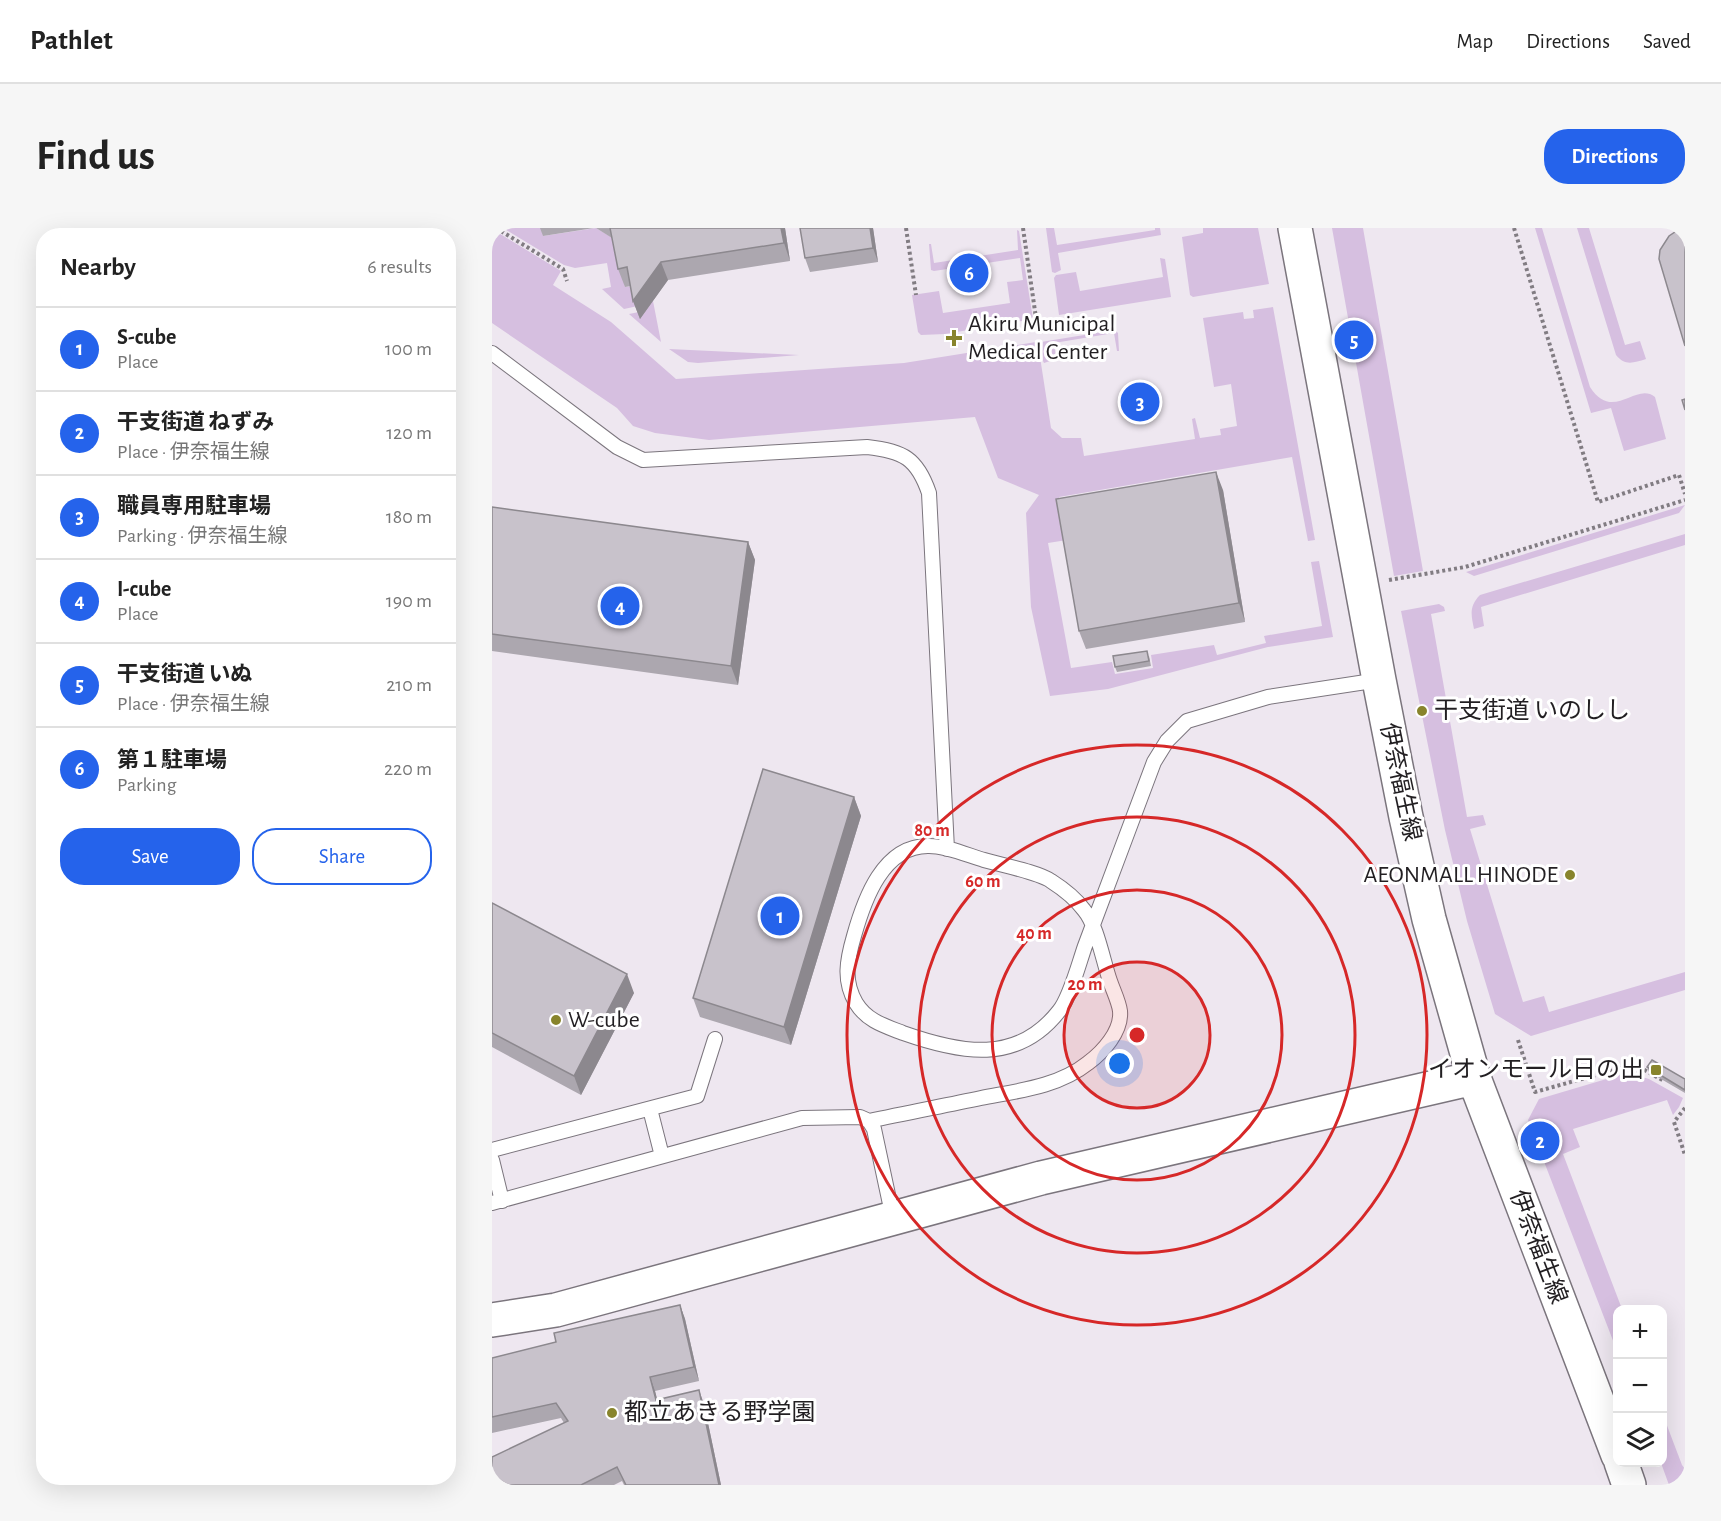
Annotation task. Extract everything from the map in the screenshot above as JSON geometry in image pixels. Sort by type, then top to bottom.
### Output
[{"type":"main road","name":"伊奈福生線","points":[[1295,228],[1379,680],[1429,919],[1474,1078],[1613,1444]]},
{"type":"main road","points":[[492,1320],[556,1310],[1041,1178],[1474,1078]]},
{"type":"main road","points":[[1623,1467],[1629,1485]]},
{"type":"lane","points":[[492,353],[616,447],[643,460],[867,447],[887,449],[903,455],[916,466],[929,494],[947,849]]},
{"type":"lane","points":[[869,1121],[1038,1087],[1066,1077],[1087,1064],[1106,1047],[1116,1030],[1120,1012],[1093,925],[1084,909],[1048,878],[947,849],[927,846],[910,850],[887,863],[861,909],[846,968],[849,988],[857,1005],[874,1023],[930,1042],[963,1050],[990,1050],[1017,1044],[1042,1029],[1062,1008],[1093,925],[1154,762],[1167,741],[1187,721],[1268,697],[1379,680]]},
{"type":"lane","points":[[492,1150],[697,1096],[715,1039]]},
{"type":"lane","points":[[650,1109],[662,1156]]},
{"type":"lane","points":[[492,1160],[497,1202],[802,1118],[860,1117],[869,1121],[874,1129],[893,1218]]},
{"type":"path","points":[[496,228],[563,269],[567,281]]},
{"type":"path","points":[[906,228],[916,295]]},
{"type":"path","points":[[1023,228],[1036,318]]},
{"type":"path","points":[[1514,228],[1598,502],[1679,475],[1685,494]]},
{"type":"path","points":[[1389,580],[1465,567],[1685,500]]},
{"type":"path","points":[[1518,1040],[1535,1092],[1628,1066],[1641,1068],[1667,1083]]},
{"type":"path","points":[[1685,1108],[1674,1122],[1685,1155]]},
{"type":"shaded area","points":[[503,228],[542,228],[543,236],[596,228],[616,240],[625,287],[634,286],[638,306],[624,309],[602,289],[611,287],[607,263],[575,268],[564,265]]},
{"type":"shaded area","points":[[1046,228],[1054,228],[1057,245],[1155,230],[1155,228],[1160,228],[1161,235],[1058,253],[1061,270],[1055,273],[1052,272]]},
{"type":"shaded area","points":[[1203,228],[1258,228],[1269,284],[1193,297],[1190,295],[1182,237],[1203,233]]},
{"type":"shaded area","points":[[1332,228],[1363,228],[1423,571],[1394,576]]},
{"type":"shaded area","points":[[1535,228],[1542,228],[1590,387],[1607,402],[1616,402],[1648,393],[1655,397],[1666,439],[1624,451],[1611,408],[1591,413]]},
{"type":"shaded area","points":[[1577,228],[1589,228],[1625,345],[1640,341],[1646,359],[1630,363],[1616,355]]},
{"type":"shaded area","points":[[492,229],[561,271],[553,285],[611,322],[676,379],[904,363],[1036,342],[1051,428],[1062,438],[1081,438],[1084,456],[1195,439],[1192,419],[1195,418],[1200,438],[1221,435],[1220,429],[1237,426],[1231,384],[1214,387],[1203,318],[1243,312],[1244,319],[1254,318],[1253,310],[1273,307],[1315,540],[1308,541],[1292,457],[1059,497],[1067,540],[1048,543],[1071,668],[1112,662],[1115,674],[1153,668],[1151,655],[1214,645],[1217,655],[1266,643],[1264,636],[1322,626],[1311,562],[1319,561],[1333,637],[1268,647],[1108,689],[1050,696],[1031,607],[1026,513],[1039,495],[998,478],[975,417],[709,440],[655,433],[633,426],[617,408],[492,323]]},
{"type":"shaded area","points":[[1017,230],[1033,319],[945,334],[921,335],[918,332],[912,295],[939,291],[943,313],[1010,303],[1007,282],[1023,280],[1020,258],[931,270],[929,244],[931,244],[934,263],[1018,250]]},
{"type":"shaded area","points":[[1160,258],[1165,259],[1171,297],[1059,315],[1054,278],[1056,275],[1076,272],[1080,291],[1163,277]]},
{"type":"shaded area","points":[[653,301],[661,342],[629,314],[639,312]]},
{"type":"shaded area","points":[[1115,330],[1118,333],[1119,351],[1117,351],[1114,333],[1054,343],[1056,359],[1044,363],[1043,361],[1041,342]]},
{"type":"shaded area","points":[[669,349],[799,355],[698,363],[688,362]]},
{"type":"shaded area","points":[[1685,505],[1679,513],[1474,576],[1466,572]]},
{"type":"shaded area","points":[[1685,534],[1685,545],[1481,607],[1484,626],[1474,629],[1472,611],[1480,595]]},
{"type":"shaded area","points":[[1439,604],[1444,607],[1445,611],[1431,614],[1467,817],[1483,815],[1486,825],[1470,829],[1523,1002],[1544,996],[1549,1012],[1685,972],[1685,990],[1531,1036],[1495,1014],[1467,921],[1445,830],[1401,611]]},
{"type":"shaded area","points":[[1631,1074],[1649,1079],[1683,1098],[1673,1115],[1667,1100],[1573,1129],[1580,1147],[1563,1154],[1620,1305],[1613,1305],[1613,1341],[1528,1120],[1539,1099],[1620,1075]]},
{"type":"shaded area","points":[[1667,1426],[1685,1469],[1685,1484],[1669,1485],[1662,1467],[1667,1467]]},
{"type":"building","points":[[610,228],[781,228],[784,243],[661,262],[633,301],[627,267],[618,269]]},
{"type":"building","points":[[800,228],[870,228],[873,248],[805,258]]},
{"type":"building","points":[[1685,228],[1685,346],[1659,259],[1660,250],[1669,236]]},
{"type":"building","points":[[1216,472],[1239,603],[1079,631],[1056,499]]},
{"type":"building","points":[[492,507],[748,542],[731,666],[492,634]]},
{"type":"building","points":[[1147,651],[1149,661],[1115,667],[1113,656]]},
{"type":"building","points":[[763,769],[854,797],[784,1027],[693,998]]},
{"type":"building","name":"W-cube","points":[[492,903],[627,974],[574,1076],[492,1033]]},
{"type":"building","points":[[1652,1060],[1685,1079],[1685,1090],[1647,1067]]},
{"type":"building","name":"都立あきる野学園","points":[[680,1305],[694,1367],[650,1377],[656,1400],[699,1390],[719,1485],[626,1485],[617,1467],[581,1485],[492,1485],[492,1457],[568,1421],[556,1403],[492,1417],[492,1358],[556,1342],[554,1333]]},
{"type":"place","name":"第１駐車場","points":[[969,273]]},
{"type":"place","name":"Akiru Municipal Medical Center","points":[[954,338]]},
{"type":"place","name":"干支街道 いぬ","points":[[1354,340]]},
{"type":"place","name":"職員専用駐車場","points":[[1140,402]]},
{"type":"place","name":"I-cube","points":[[620,606]]},
{"type":"place","name":"干支街道 いのしし","points":[[1422,711]]},
{"type":"place","name":"AEONMALL HINODE","points":[[1570,875]]},
{"type":"place","name":"S-cube","points":[[780,916]]},
{"type":"place","name":"W-cube","points":[[556,1020]]},
{"type":"place","name":"イオンモール日の出","points":[[1656,1070]]},
{"type":"place","name":"干支街道 ねずみ","points":[[1540,1141]]},
{"type":"place","name":"都立あきる野学園","points":[[612,1413]]}]
